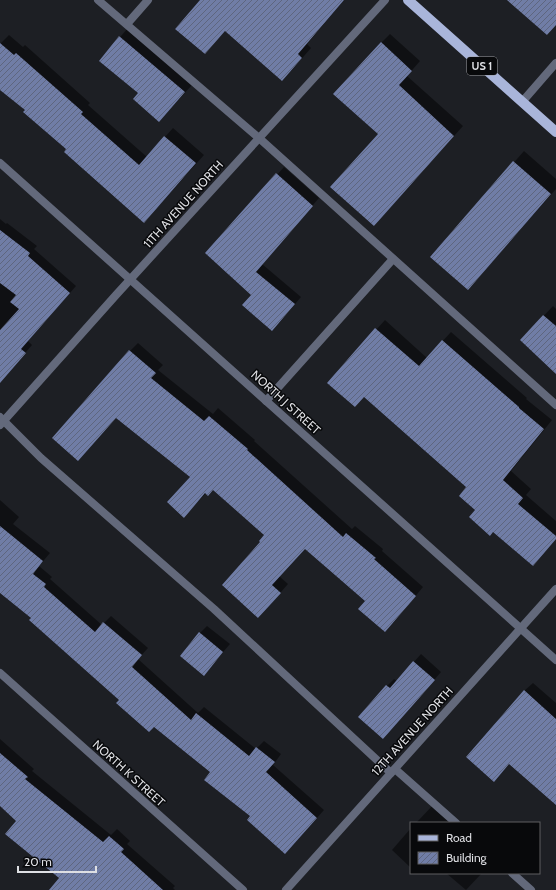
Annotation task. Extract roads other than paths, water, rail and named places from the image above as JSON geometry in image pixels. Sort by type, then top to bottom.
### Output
[{"type":"main road","name":"US 1","points":[[408,0],[556,132]]},
{"type":"street","points":[[98,0],[259,138],[556,405]]},
{"type":"street","points":[[127,24],[148,0]]},
{"type":"street","name":"11TH AVENUE NORTH","points":[[1,421],[385,0]]},
{"type":"street","points":[[522,102],[556,63]]},
{"type":"street","name":"NORTH J STREET","points":[[0,163],[556,660]]},
{"type":"street","points":[[266,401],[393,259]]},
{"type":"street","points":[[1,421],[41,458],[220,614],[393,771],[455,822]]},
{"type":"street","name":"12TH AVENUE NORTH","points":[[286,890],[556,588]]},
{"type":"street","name":"NORTH K STREET","points":[[0,673],[243,890]]},
{"type":"street","points":[[513,874],[531,890]]}]
